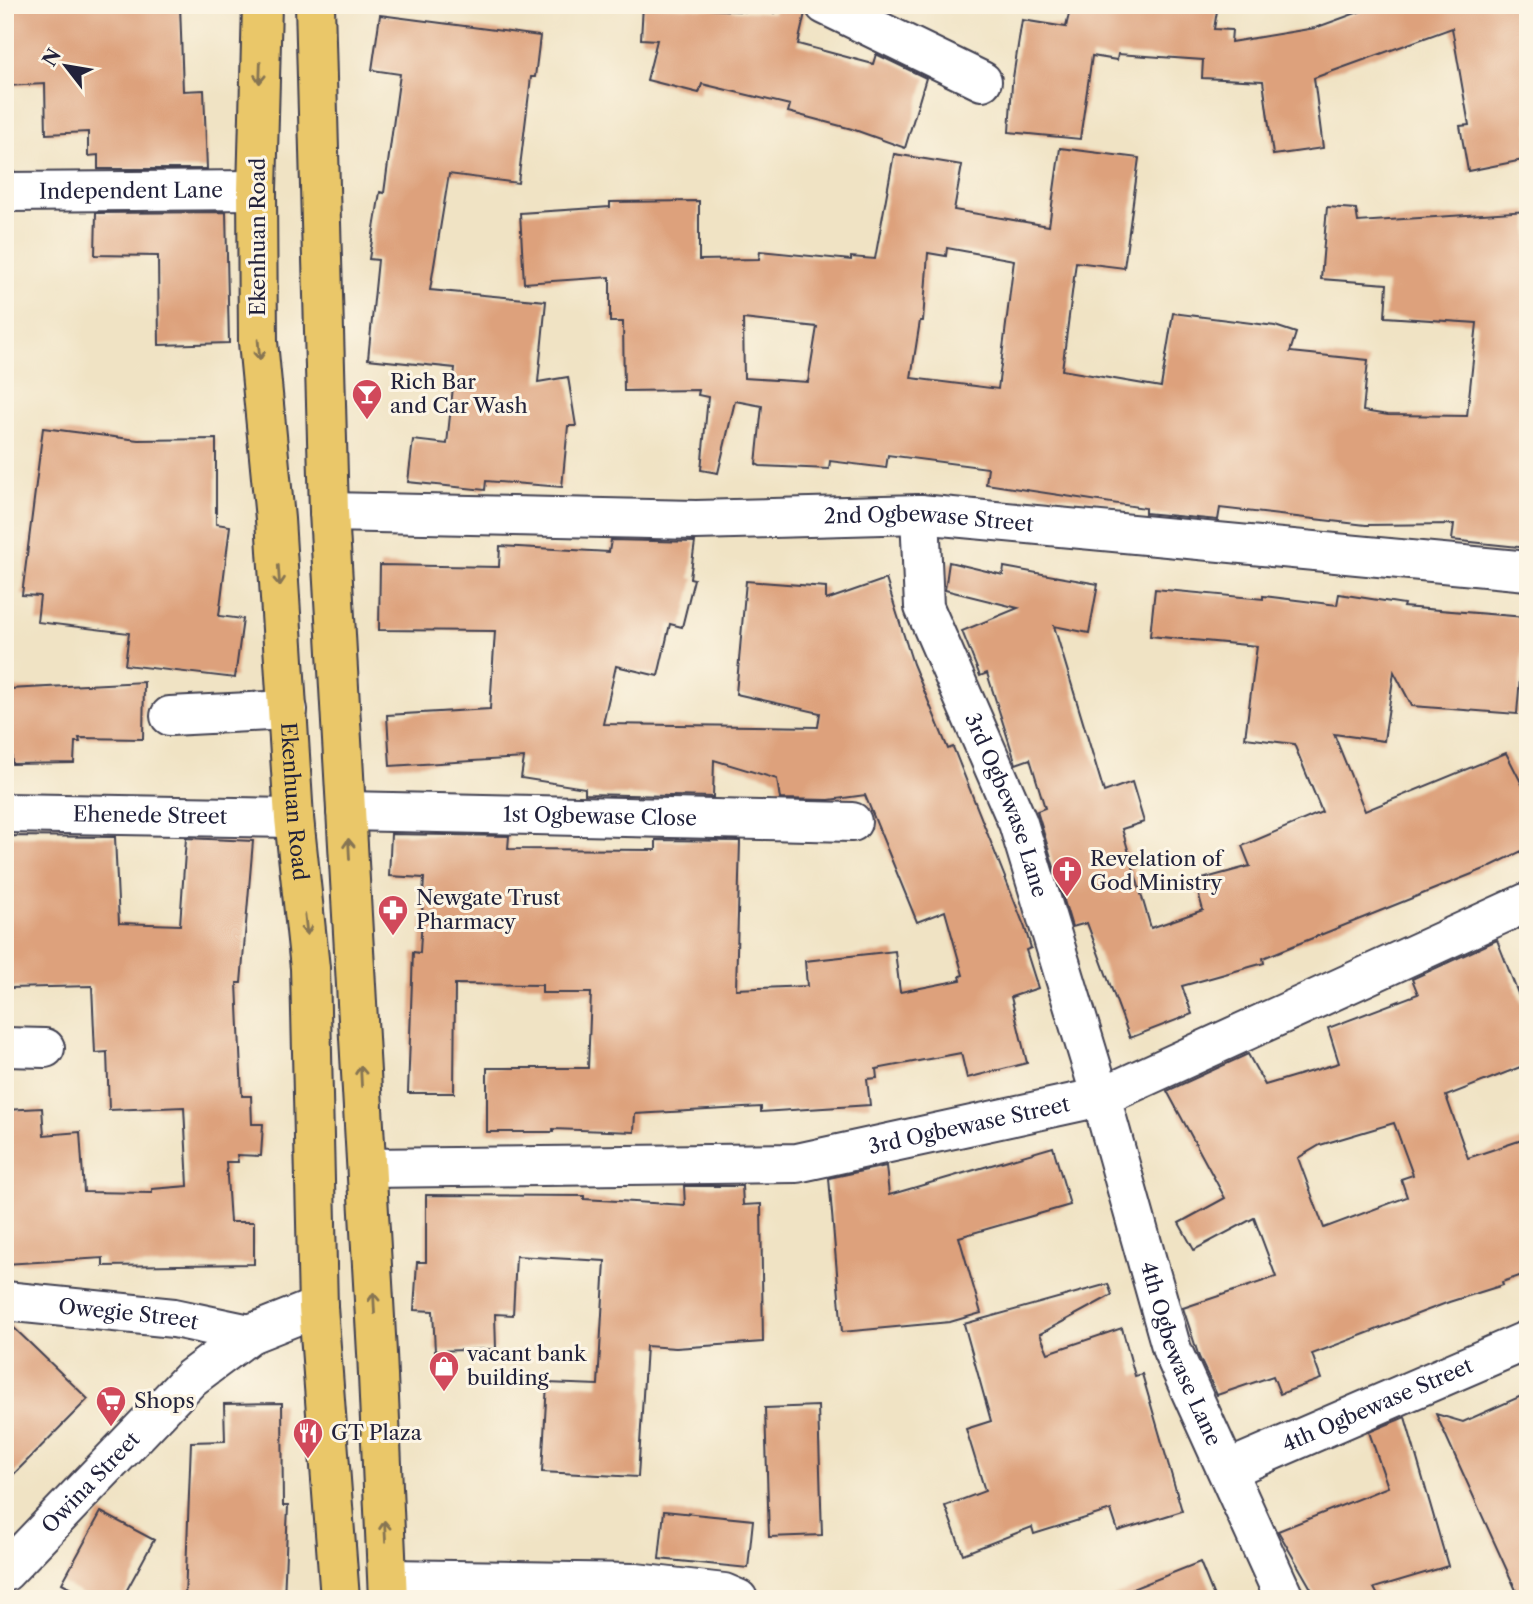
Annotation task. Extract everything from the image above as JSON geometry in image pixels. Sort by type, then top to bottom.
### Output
[{"type":"main road","name":"Ekenhuan Road","points":[[262,5],[257,190],[258,342],[275,519],[294,818],[310,968],[317,1173],[317,1307],[340,1599]]},
{"type":"main road","points":[[315,5],[329,512],[388,1589]]},
{"type":"street","points":[[825,5],[982,81]]},
{"type":"street","name":"Independent Lane","points":[[5,192],[257,190]]},
{"type":"street","name":"2nd Ogbewase Street","points":[[329,512],[696,520],[920,514],[1528,571]]},
{"type":"street","name":"3rd Ogbewase Lane","points":[[920,514],[924,607],[1018,823],[1101,1097]]},
{"type":"street","points":[[170,716],[288,710]]},
{"type":"street","name":"1st Ogbewase Close","points":[[346,811],[852,822]]},
{"type":"street","name":"Ehenede Street","points":[[5,813],[294,818]]},
{"type":"street","name":"3rd Ogbewase Street","points":[[367,1168],[797,1163],[1101,1097],[1528,902]]},
{"type":"street","points":[[5,1048],[44,1048]]},
{"type":"street","name":"4th Ogbewase Lane","points":[[1101,1097],[1172,1350],[1285,1599]]},
{"type":"street","name":"Owegie Street","points":[[5,1300],[173,1318],[250,1334]]},
{"type":"street","name":"Owina Street","points":[[5,1572],[191,1378],[250,1334],[317,1307]]},
{"type":"street","name":"4th Ogbewase Street","points":[[1227,1469],[1528,1340]]},
{"type":"street","points":[[388,1589],[636,1583],[723,1593],[738,1599]]},
{"type":"building","points":[[5,5],[180,5],[183,91],[204,90],[207,169],[98,169],[98,155],[88,156],[88,132],[46,134],[45,84],[5,86]]},
{"type":"building","points":[[643,5],[774,13],[776,6],[805,13],[798,44],[873,64],[876,54],[926,78],[905,148],[852,129],[788,112],[790,105],[702,84],[699,93],[647,80],[657,40],[641,39]]},
{"type":"building","points":[[1071,5],[1218,5],[1214,29],[1232,30],[1231,42],[1315,28],[1378,5],[1528,5],[1528,159],[1468,171],[1460,126],[1469,125],[1452,28],[1314,78],[1323,148],[1273,155],[1263,81],[1202,78],[1203,60],[1118,54],[1117,60],[1092,56],[1080,139],[1009,132],[1012,84],[1022,20],[1066,27]]},
{"type":"building","points":[[380,15],[540,36],[535,77],[531,77],[518,183],[449,174],[430,290],[546,301],[538,382],[568,377],[576,426],[568,426],[562,487],[486,481],[485,490],[408,482],[413,440],[447,444],[455,368],[368,359],[378,260],[369,259],[380,192],[384,193],[400,74],[372,70]]},
{"type":"building","points":[[1060,148],[1139,158],[1124,268],[1076,262],[1062,370],[1161,387],[1173,313],[1275,326],[1296,333],[1290,352],[1368,360],[1363,411],[1388,415],[1467,416],[1477,323],[1385,317],[1387,284],[1321,279],[1327,207],[1356,209],[1358,222],[1528,211],[1528,548],[1452,540],[1454,524],[1366,525],[1220,508],[1218,520],[1145,513],[1145,508],[986,484],[988,468],[888,455],[886,468],[830,461],[829,469],[760,466],[756,464],[762,406],[735,401],[718,473],[701,470],[708,397],[698,395],[699,390],[624,391],[623,322],[610,322],[610,277],[524,283],[520,213],[610,207],[610,202],[699,201],[699,260],[759,259],[760,251],[851,260],[851,257],[875,259],[894,154],[962,165],[954,210],[1049,226]],"holes":[[[947,248],[1014,260],[998,389],[911,378],[920,321],[923,321],[928,253],[946,256]],[[743,319],[817,327],[808,382],[744,378]]]},
{"type":"building","points":[[226,212],[229,343],[159,345],[158,256],[95,255],[96,213]]},
{"type":"building","points":[[43,428],[138,440],[216,439],[216,524],[230,526],[219,616],[243,619],[235,678],[125,665],[129,633],[37,622],[40,596],[22,595]]},
{"type":"building","points":[[611,540],[695,542],[690,578],[694,579],[682,627],[670,624],[658,676],[616,666],[603,724],[818,727],[820,713],[736,694],[746,581],[826,587],[826,600],[886,579],[913,664],[948,749],[953,747],[1031,948],[1026,950],[1038,988],[1011,997],[1027,1063],[967,1078],[961,1053],[876,1069],[877,1078],[867,1079],[870,1105],[761,1112],[761,1107],[635,1114],[634,1132],[553,1129],[553,1132],[487,1132],[487,1068],[588,1068],[591,993],[542,993],[542,985],[455,984],[454,1093],[408,1093],[413,952],[420,953],[424,878],[389,876],[391,834],[509,836],[508,849],[656,850],[656,840],[740,841],[736,989],[807,986],[805,961],[895,951],[900,992],[961,980],[960,976],[963,975],[945,911],[917,922],[865,795],[829,800],[780,799],[777,779],[714,760],[713,797],[585,794],[585,788],[521,778],[524,758],[390,766],[387,715],[490,709],[495,631],[379,630],[380,565],[499,567],[500,546],[609,552]]},
{"type":"building","points":[[949,562],[1003,575],[1004,567],[1098,584],[1089,633],[1054,626],[1104,792],[1132,782],[1144,822],[1122,829],[1151,928],[1203,910],[1195,881],[1250,866],[1242,846],[1322,812],[1294,744],[1245,738],[1257,646],[1150,636],[1155,589],[1263,599],[1263,596],[1337,605],[1339,594],[1404,604],[1403,607],[1525,617],[1517,714],[1412,706],[1394,672],[1384,741],[1334,734],[1365,811],[1506,753],[1528,796],[1528,848],[1487,868],[1263,958],[1264,963],[1182,986],[1192,1014],[1130,1038],[1087,923],[1072,927],[1037,811],[1045,808],[1030,759],[1016,764],[987,673],[980,676],[962,631],[1018,608],[945,590]]},
{"type":"building","points":[[144,682],[143,739],[79,738],[80,742],[75,742],[74,763],[12,764],[9,689]]},
{"type":"building","points":[[5,836],[115,837],[119,923],[180,925],[186,838],[253,841],[241,983],[237,983],[242,1096],[251,1096],[252,1124],[263,1124],[261,1156],[237,1155],[238,1162],[226,1162],[230,1222],[254,1222],[254,1264],[103,1266],[103,1258],[5,1264],[5,1110],[42,1108],[44,1135],[80,1132],[84,1192],[152,1193],[152,1189],[188,1186],[184,1107],[109,1110],[107,1052],[95,1053],[92,986],[9,988]]},
{"type":"building","points":[[1497,940],[1528,1019],[1528,1064],[1446,1096],[1468,1158],[1528,1138],[1528,1273],[1502,1282],[1503,1285],[1449,1302],[1312,1354],[1321,1379],[1280,1394],[1273,1376],[1217,1395],[1199,1357],[1183,1308],[1276,1277],[1254,1218],[1194,1250],[1179,1223],[1225,1198],[1167,1091],[1248,1054],[1265,1085],[1339,1063],[1328,1028],[1418,994],[1412,979]],"holes":[[[1394,1123],[1413,1175],[1401,1179],[1407,1197],[1324,1228],[1298,1158],[1320,1145]]]},
{"type":"building","points":[[1053,1147],[1070,1205],[959,1237],[981,1313],[950,1322],[842,1332],[829,1178],[886,1166],[889,1195]]},
{"type":"building","points":[[684,1186],[742,1186],[743,1205],[761,1204],[763,1342],[676,1348],[646,1346],[638,1477],[542,1472],[547,1383],[598,1385],[605,1261],[516,1256],[513,1315],[495,1314],[496,1349],[435,1351],[433,1311],[414,1310],[417,1262],[426,1262],[426,1195],[584,1196],[584,1199],[685,1205]]},
{"type":"building","points":[[1108,1284],[1112,1295],[1040,1334],[1048,1353],[1122,1328],[1135,1376],[1142,1374],[1182,1511],[1118,1531],[1111,1510],[1034,1534],[1032,1527],[963,1554],[945,1506],[985,1491],[966,1429],[991,1421],[964,1324]]},
{"type":"building","points":[[5,1323],[10,1324],[88,1399],[5,1483]]},
{"type":"building","points":[[1528,1393],[1528,1599],[1520,1599],[1436,1414],[1463,1422]]},
{"type":"building","points":[[282,1403],[283,1506],[288,1506],[284,1599],[185,1599],[191,1442],[225,1441],[224,1404]]},
{"type":"building","points":[[818,1406],[822,1535],[769,1537],[765,1408]]},
{"type":"building","points":[[1405,1417],[1448,1566],[1374,1588],[1380,1599],[1317,1599],[1278,1531],[1388,1487],[1369,1432]]},
{"type":"building","points":[[664,1511],[753,1520],[748,1568],[659,1559]]},
{"type":"building","points":[[101,1512],[154,1540],[122,1599],[91,1599],[62,1583]]},
{"type":"building","points":[[1200,1562],[1215,1599],[1112,1597]]},
{"type":"place","name":"Rich Bar and Car Wash","points":[[367,421]]},
{"type":"place","name":"Revelation of God Ministry","points":[[1067,898]]},
{"type":"place","name":"Newgate Trust Pharmacy","points":[[393,937]]},
{"type":"place","name":"vacant bank building","points":[[444,1393]]},
{"type":"place","name":"Shops","points":[[111,1428]]},
{"type":"place","name":"GT Plaza","points":[[308,1460]]}]
